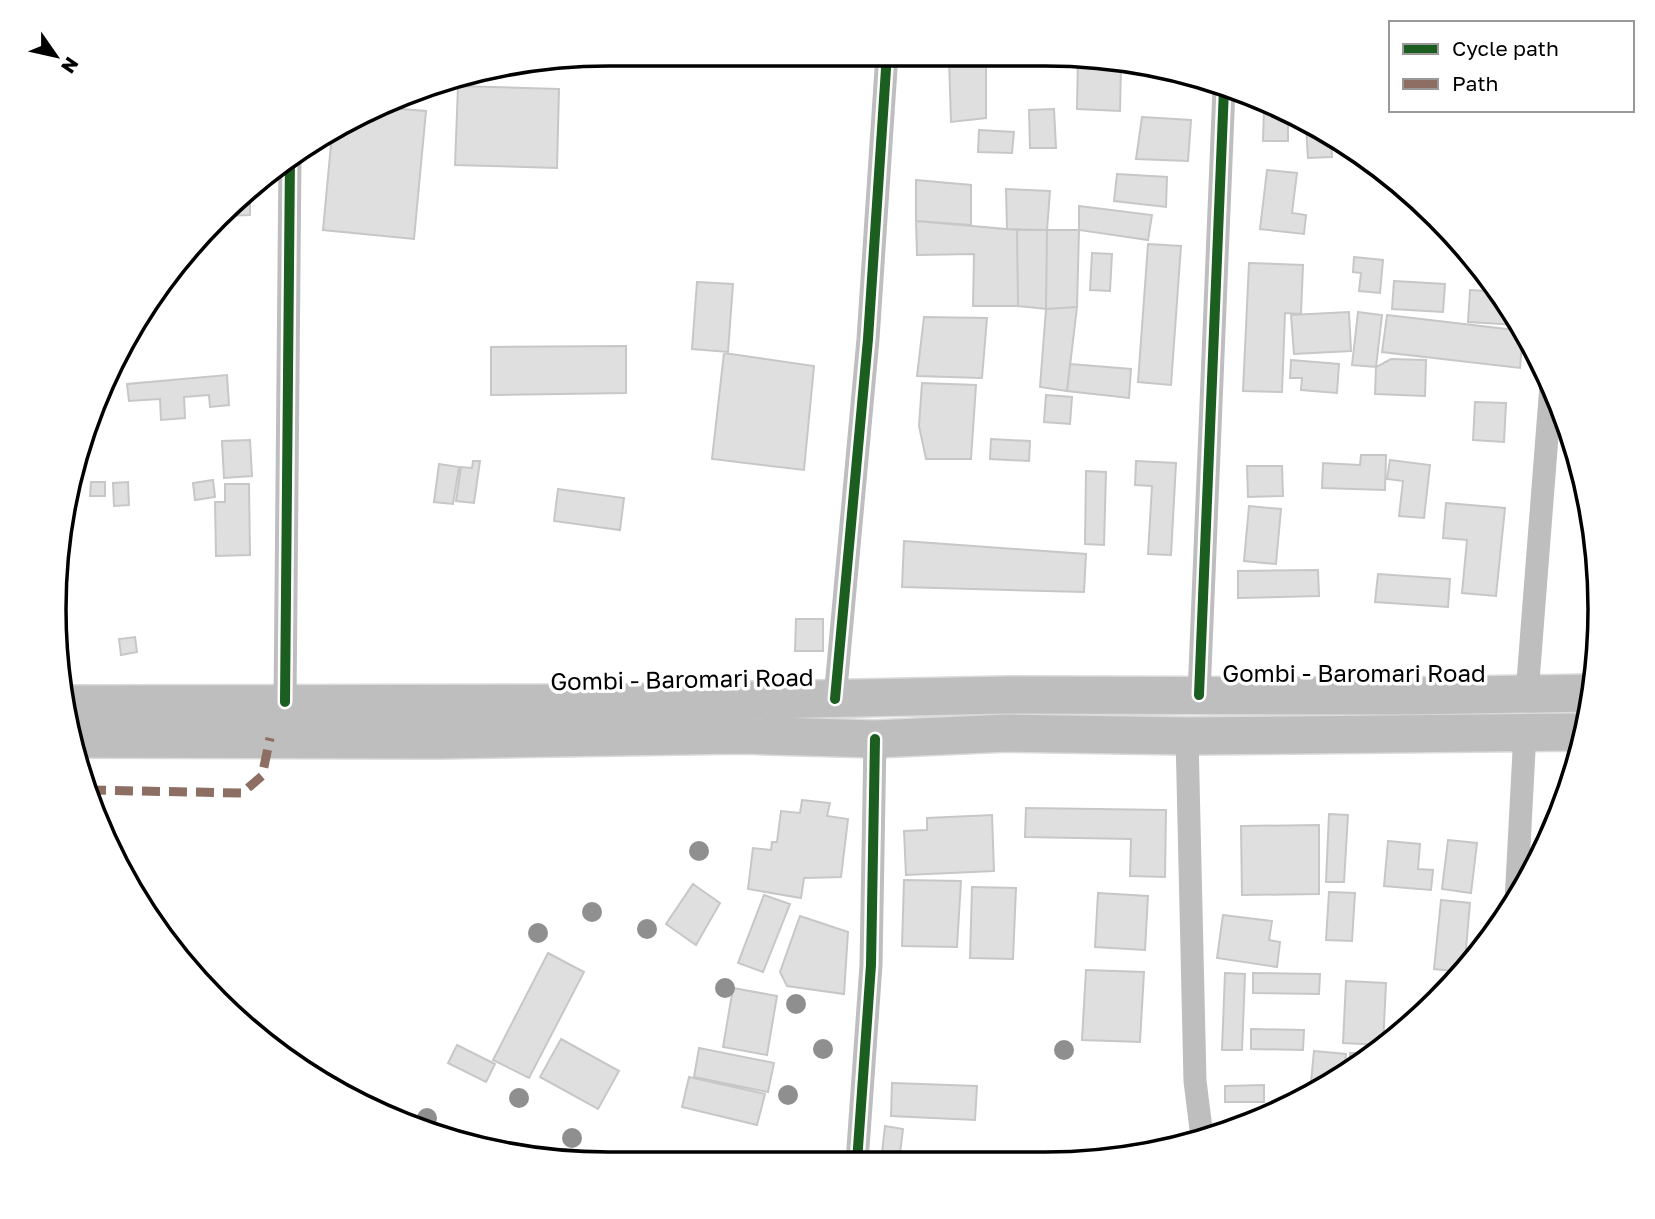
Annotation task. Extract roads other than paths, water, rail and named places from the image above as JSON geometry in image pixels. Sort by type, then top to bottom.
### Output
[{"type":"main road","name":"Gombi - Baromari Road","points":[[75,704],[607,703],[1008,695],[1582,693]]},
{"type":"main road","points":[[180,740],[184,702]]},
{"type":"main road","points":[[83,739],[437,740],[741,735],[875,739],[1007,733],[1187,736],[1574,732]]},
{"type":"street","points":[[835,699],[868,340],[886,66]]},
{"type":"street","points":[[1199,695],[1224,96]]},
{"type":"street","points":[[285,702],[290,171]]},
{"type":"street","points":[[1527,694],[1549,408]]},
{"type":"street","points":[[1517,879],[1525,732]]},
{"type":"street","points":[[1187,736],[1195,1081],[1201,1130]]},
{"type":"street","points":[[858,1152],[871,965],[875,739]]}]
